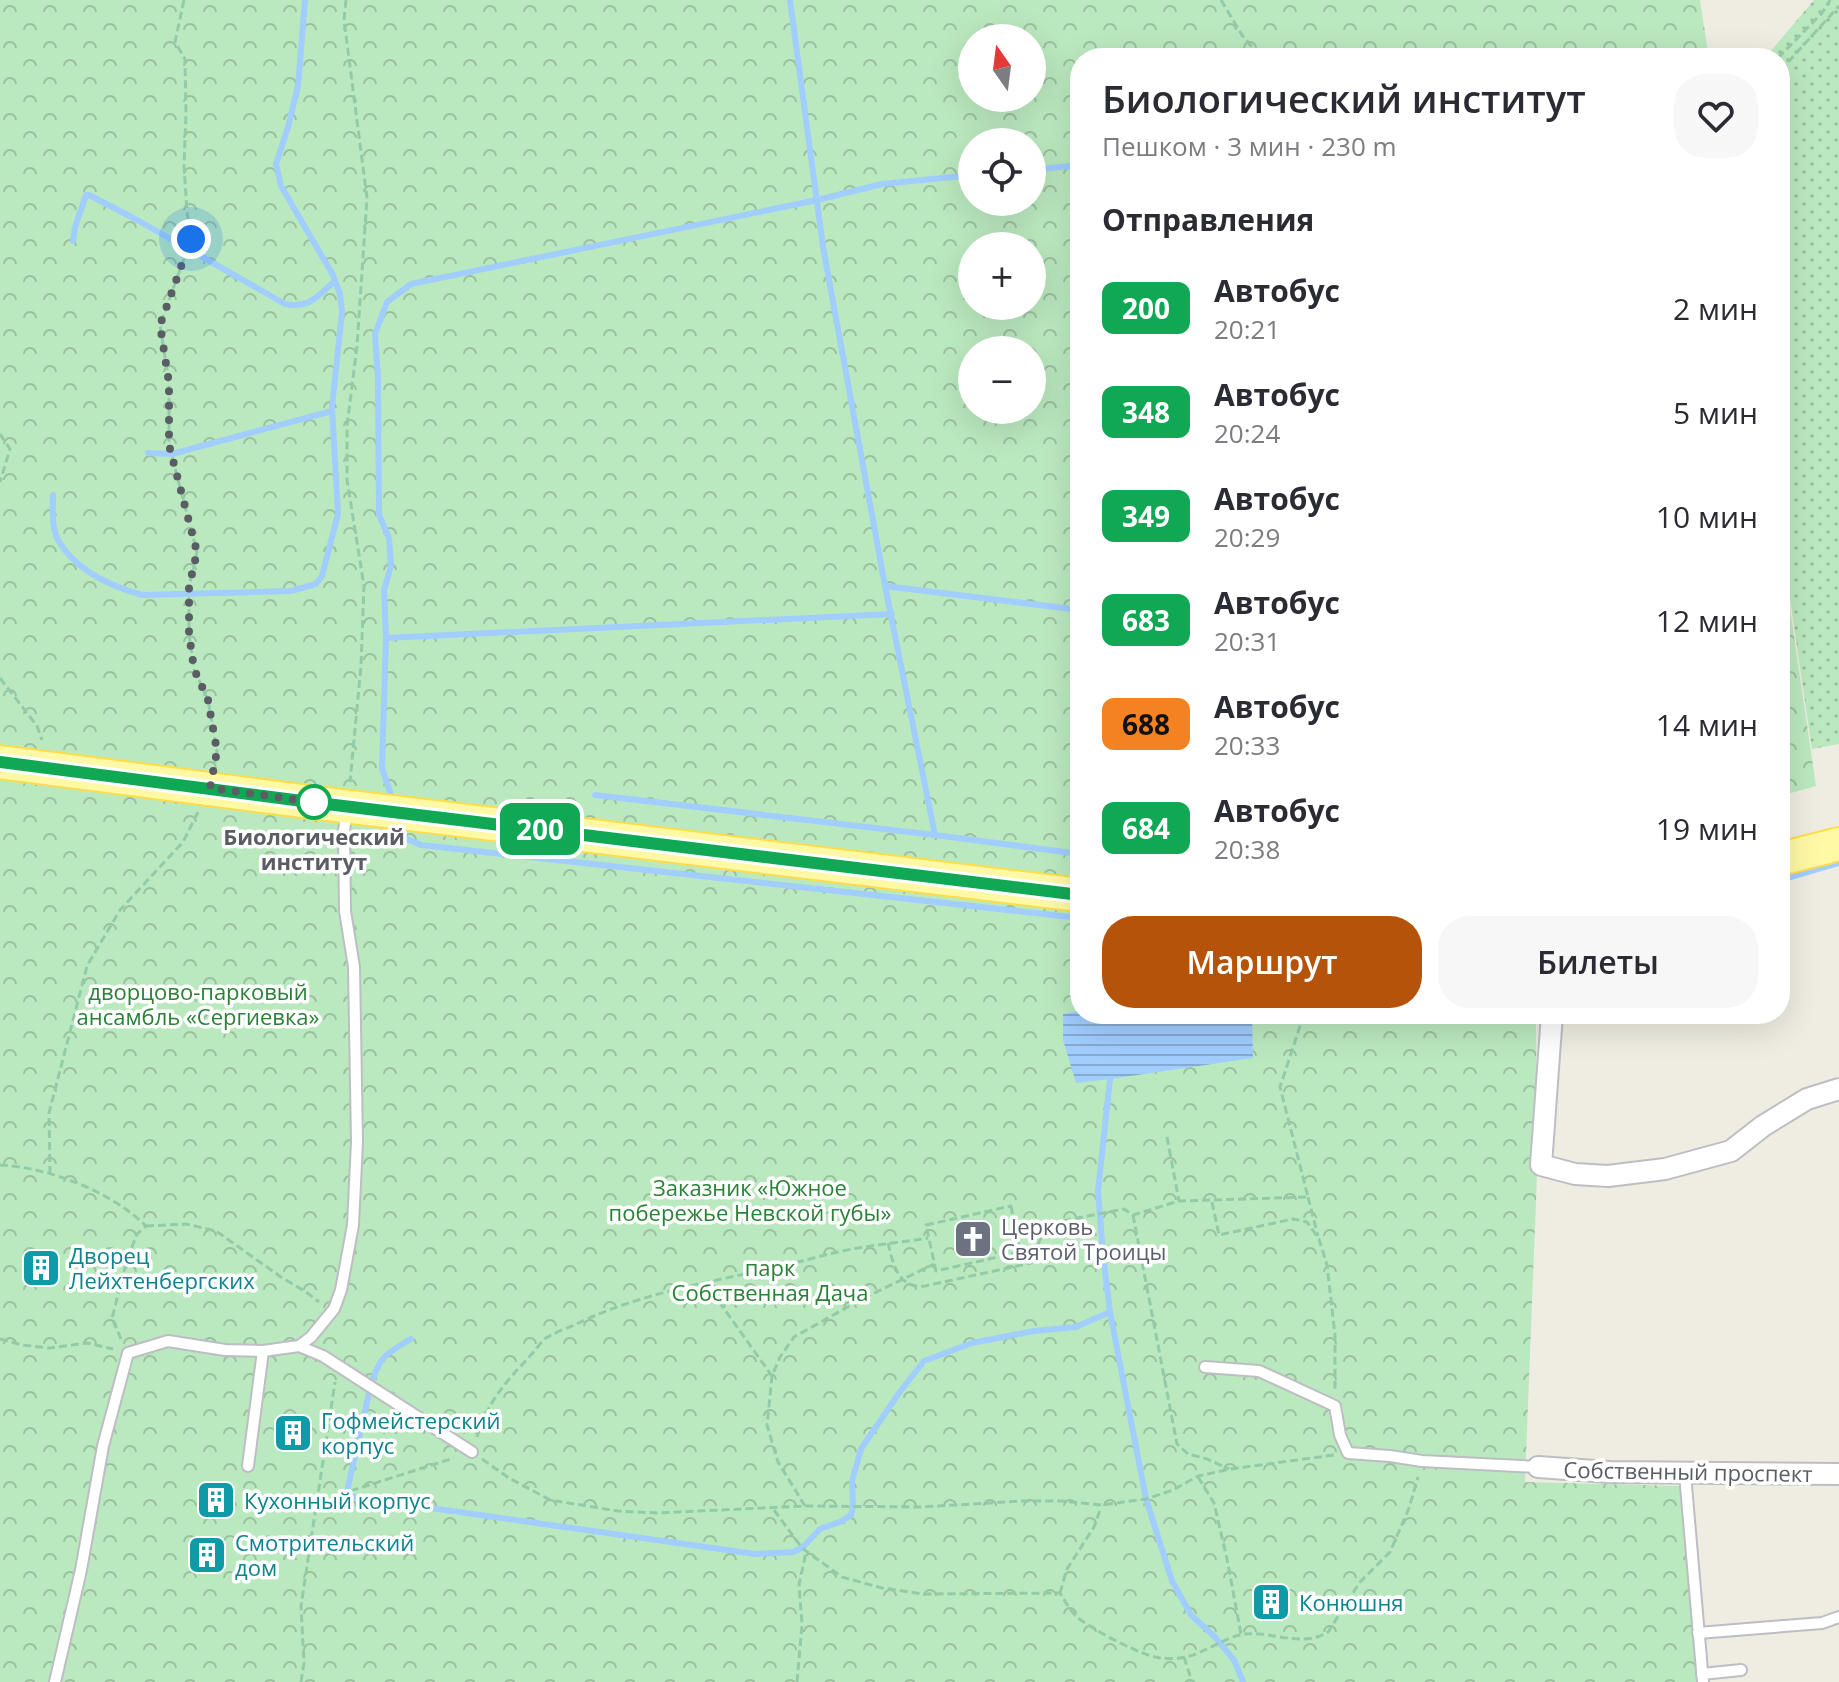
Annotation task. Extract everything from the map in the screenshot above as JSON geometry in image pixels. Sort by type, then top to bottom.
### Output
[{"type":"main road","points":[[0,762],[1070,894]]},
{"type":"main road","points":[[1790,856],[1839,844]]},
{"type":"street","points":[[1551,1024],[1541,1165],[1575,1174],[1608,1176],[1665,1169],[1731,1151],[1763,1126],[1807,1099],[1839,1089]]},
{"type":"street","name":"Собственный проспект","points":[[1538,1467],[1685,1474],[1839,1474]]},
{"type":"lane","points":[[55,1682],[81,1570],[103,1446],[128,1353],[168,1341],[225,1350],[263,1351],[299,1346],[311,1337],[331,1312],[341,1290],[353,1225],[357,1142],[354,967],[345,911],[344,831],[347,806]]},
{"type":"lane","points":[[299,1346],[323,1356],[472,1452]]},
{"type":"lane","points":[[248,1466],[263,1351]]},
{"type":"lane","points":[[1205,1367],[1259,1371],[1335,1406],[1340,1435],[1348,1453],[1422,1461],[1538,1467]]},
{"type":"lane","points":[[1685,1474],[1702,1678],[1741,1670]]},
{"type":"lane","points":[[1698,1633],[1822,1623],[1839,1617]]},
{"type":"path","points":[[50,1174],[49,1113],[87,966],[120,910],[183,842],[210,788],[217,751],[208,700],[194,669],[189,634],[189,587],[197,552],[169,445],[169,383],[160,325],[191,239],[184,166],[185,59],[175,42],[184,0]]},
{"type":"path","points":[[346,0],[344,20],[367,198],[357,346],[347,426],[347,480],[364,586],[361,666],[347,806]]},
{"type":"path","points":[[1221,0],[1253,48]]},
{"type":"path","points":[[1788,48],[1822,13],[1830,0]]},
{"type":"path","points":[[1790,60],[1839,6]]},
{"type":"path","points":[[0,434],[10,449],[0,482]]},
{"type":"path","points":[[0,678],[37,726],[42,739]]},
{"type":"path","points":[[1301,1024],[1280,1087],[1327,1265],[1335,1335],[1335,1406]]},
{"type":"path","points":[[1167,1137],[1179,1201]]},
{"type":"path","points":[[0,1165],[50,1174],[94,1191],[134,1214],[146,1226]]},
{"type":"path","points":[[1133,1215],[1179,1201],[1308,1197]]},
{"type":"path","points":[[1212,1201],[1219,1235],[1293,1219],[1307,1222],[1319,1239]]},
{"type":"path","points":[[1011,1206],[1016,1230],[1020,1252],[936,1271],[926,1225],[1011,1206]]},
{"type":"path","points":[[1016,1230],[1124,1209],[1133,1215],[1177,1444],[1188,1454],[1231,1469]]},
{"type":"path","points":[[128,1353],[112,1318],[127,1260],[137,1234],[146,1226],[186,1224],[216,1231],[331,1312]]},
{"type":"path","points":[[888,1243],[894,1266],[905,1282],[916,1287],[1031,1263],[1046,1224]]},
{"type":"path","points":[[472,1452],[481,1423],[495,1395],[547,1338],[582,1321],[672,1289],[838,1252],[928,1238]]},
{"type":"path","points":[[805,1506],[778,1462],[767,1425],[772,1376],[780,1357],[794,1337],[850,1305],[934,1264]]},
{"type":"path","points":[[705,1282],[772,1376]]},
{"type":"path","points":[[0,1339],[49,1348],[87,1343],[128,1353]]},
{"type":"path","points":[[301,1682],[304,1663],[301,1606],[337,1366]]},
{"type":"path","points":[[472,1452],[509,1478],[550,1500],[618,1511],[657,1513],[805,1506],[922,1507],[1022,1501],[1101,1505],[1146,1499],[1173,1490],[1198,1476],[1231,1469],[1348,1453]]},
{"type":"path","points":[[316,1507],[347,1492],[472,1452]]},
{"type":"path","points":[[1101,1505],[1094,1527],[1067,1569],[1060,1593],[1076,1617],[1133,1648],[1157,1657],[1184,1657],[1241,1634],[1300,1639],[1320,1637],[1328,1632],[1360,1582],[1390,1552],[1409,1508],[1422,1461]]},
{"type":"path","points":[[1198,1476],[1214,1503],[1241,1634]]},
{"type":"path","points":[[774,1509],[806,1552],[842,1577],[882,1588],[923,1594],[1060,1593]]},
{"type":"path","points":[[797,1682],[802,1625],[799,1585],[806,1552]]},
{"type":"path","points":[[1184,1657],[1192,1682]]},
{"type":"green space","points":[[0,0],[1700,0],[1707,48],[1070,48],[1070,1024],[1536,1024],[1537,1175],[1525,1482],[1680,1486],[1697,1682],[0,1682]]},
{"type":"green space","points":[[1814,0],[1839,0],[1839,744],[1812,749],[1790,599],[1790,48],[1773,48]]},
{"type":"green space","points":[[1790,609],[1816,786],[1790,793]]},
{"type":"water","points":[[1070,1013],[1070,1024],[1252,1024],[1253,1058],[1076,1083],[1063,1040],[1063,1014]]},
{"type":"waterway","points":[[53,495],[54,529],[65,551],[94,575],[142,595],[291,591],[316,584],[322,576],[338,514],[332,407],[342,312],[340,294],[333,275],[281,186],[276,164],[298,86],[305,0]]},
{"type":"waterway","points":[[790,0],[823,247],[885,586],[935,835]]},
{"type":"waterway","points":[[1046,169],[1070,166]]},
{"type":"waterway","points":[[386,638],[384,590],[391,566],[389,538],[379,515],[375,334],[387,302],[411,284],[882,184],[958,176]]},
{"type":"waterway","points":[[73,241],[86,195],[89,195],[285,304],[307,303],[335,281]]},
{"type":"waterway","points":[[148,453],[172,454],[332,411]]},
{"type":"waterway","points":[[885,586],[1070,609]]},
{"type":"waterway","points":[[392,798],[382,768],[386,638],[892,614]]},
{"type":"waterway","points":[[595,795],[1070,853]]},
{"type":"waterway","points":[[391,832],[421,845],[1070,917]]},
{"type":"waterway","points":[[1790,877],[1839,863]]},
{"type":"waterway","points":[[1110,1079],[1098,1191],[1103,1255],[1110,1312],[1146,1499],[1172,1581],[1191,1615],[1234,1660],[1243,1682]]},
{"type":"waterway","points":[[370,1389],[346,1496],[755,1554],[793,1552],[802,1548],[820,1529],[851,1515],[852,1481],[861,1449],[924,1361],[972,1343],[1034,1331],[1076,1327],[1110,1312]]},
{"type":"waterway","points":[[371,1385],[384,1357],[411,1339]]},
{"type":"bus line","name":"200","points":[[0,762],[1070,894]]},
{"type":"place","name":"Биологический институт","points":[[314,802]]},
{"type":"place","name":"Церковь Святой Троицы","points":[[973,1239]]},
{"type":"place","name":"Дворец Лейхтенбергских","points":[[41,1268]]},
{"type":"place","name":"Гофмейстерский корпус","points":[[293,1433]]},
{"type":"place","name":"Кухонный корпус","points":[[216,1500]]},
{"type":"place","name":"Смотрительский дом","points":[[207,1555]]},
{"type":"place","name":"Конюшня","points":[[1271,1602]]},
{"type":"route","points":[[191,239],[160,325],[169,383],[169,445],[197,552],[189,587],[189,634],[194,669],[208,700],[217,751],[210,788],[314,802]]},
{"type":"park label","name":"дворцово-парковый ансамбль «Сергиевка»","points":[[198,1004]]},
{"type":"park label","name":"Заказник «Южное побережье Невской губы»","points":[[750,1200]]},
{"type":"park label","name":"парк Собственная Дача","points":[[770,1280]]}]
